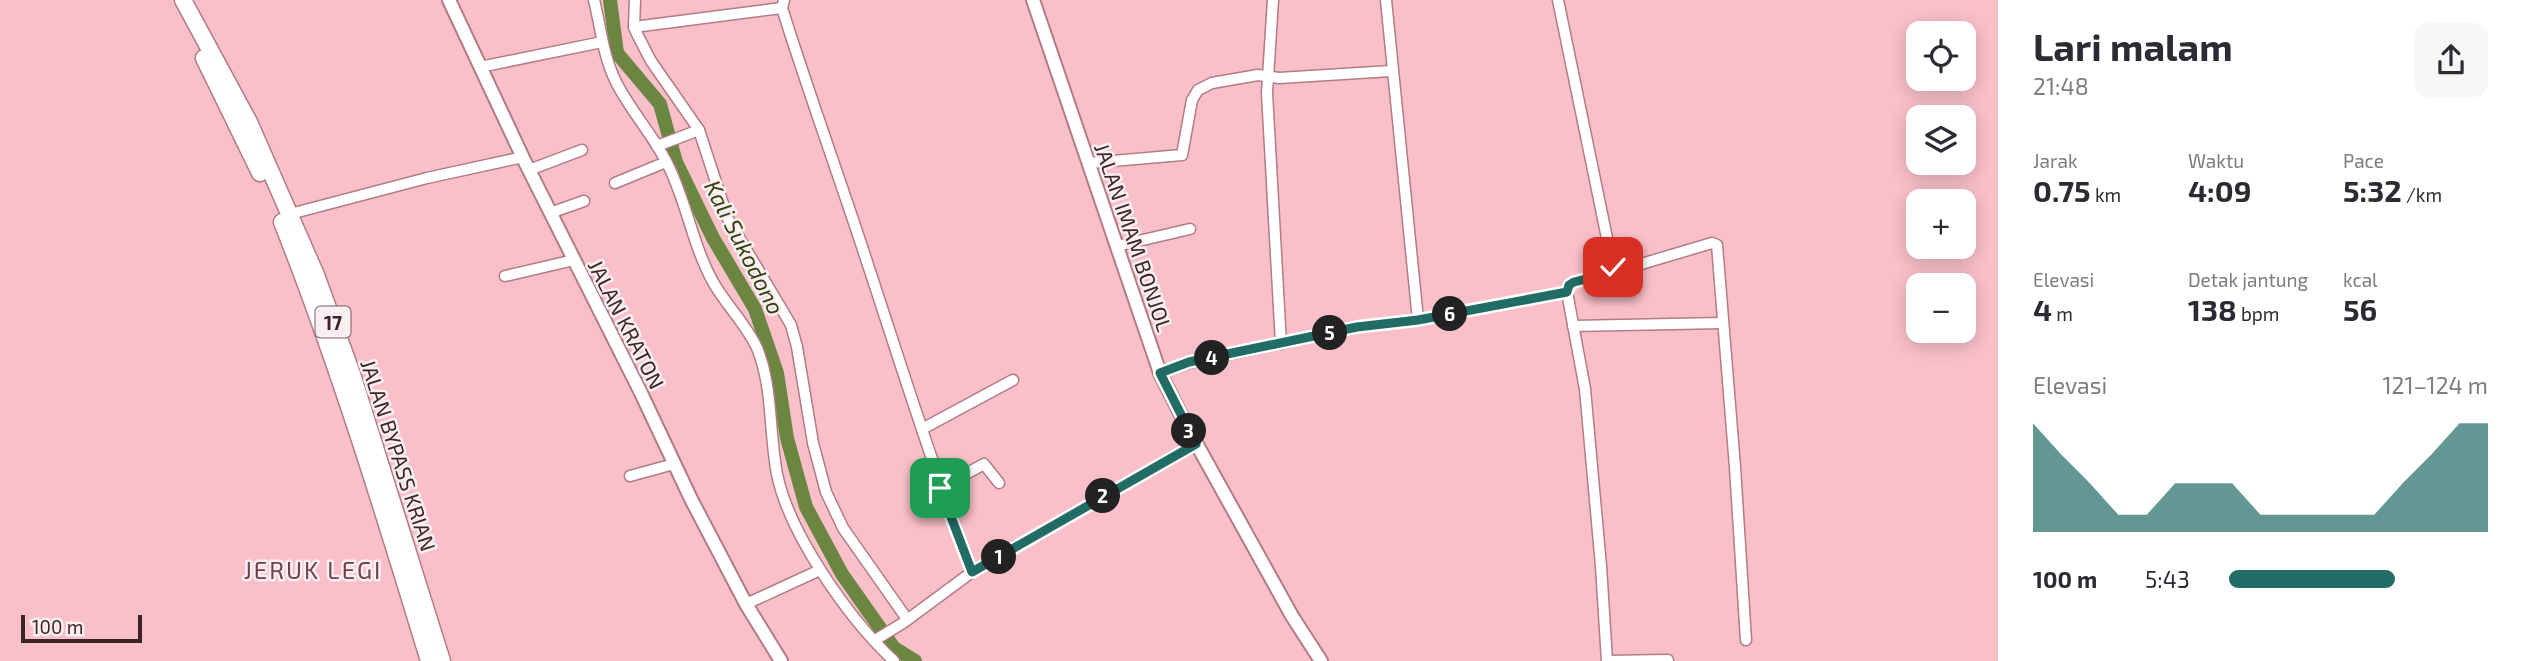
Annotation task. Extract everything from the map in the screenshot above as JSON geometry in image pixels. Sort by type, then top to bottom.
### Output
[{"type":"highway","name":"JALAN BYPASS KRIAN","points":[[170,0],[205,60],[252,154],[317,310],[384,513],[429,661]]},
{"type":"highway","name":"JALAN BYPASS KRIAN","points":[[183,0],[245,113],[316,275],[352,374],[442,661]]},
{"type":"street","name":"JALAN KRATON","points":[[449,0],[529,170],[674,464],[746,604],[781,661]]},
{"type":"street","points":[[594,0],[602,42],[617,84],[661,145],[706,269],[757,350],[764,373],[776,465],[784,499],[820,570],[894,661]]},
{"type":"street","points":[[635,0],[634,27],[651,61],[695,131],[728,219],[793,331],[813,443],[826,492],[843,528],[905,621]]},
{"type":"street","name":"JALAN IMAM BONJOL","points":[[1033,0],[1160,373],[1196,444],[1292,617],[1321,661]]},
{"type":"street","points":[[1273,0],[1267,78],[1281,344]]},
{"type":"street","points":[[1386,0],[1418,320]]},
{"type":"street","points":[[1558,0],[1614,272]]},
{"type":"street","points":[[634,27],[783,4],[940,488],[972,572]]},
{"type":"street","points":[[480,67],[602,42]]},
{"type":"street","points":[[1089,163],[1182,155],[1191,103],[1198,90],[1212,83],[1258,75],[1267,78],[1391,71]]},
{"type":"street","points":[[661,145],[695,131]]},
{"type":"street","points":[[529,170],[582,150]]},
{"type":"street","points":[[290,214],[427,178],[523,157]]},
{"type":"street","points":[[615,183],[666,162]]},
{"type":"street","points":[[550,213],[584,201]]},
{"type":"street","points":[[1117,246],[1190,229]]},
{"type":"street","points":[[1668,660],[1607,661],[1585,389],[1567,292],[1569,285],[1574,282],[1715,243],[1718,252],[1735,467],[1746,640]]},
{"type":"street","points":[[505,276],[574,260]]},
{"type":"street","points":[[1160,373],[1189,362],[1357,327],[1418,320],[1567,292]]},
{"type":"street","points":[[1573,326],[1722,323]]},
{"type":"street","points":[[922,429],[1013,380]]},
{"type":"street","points":[[878,638],[972,572],[1196,444]]},
{"type":"street","points":[[629,476],[674,464]]},
{"type":"street","points":[[940,488],[984,464],[999,483]]},
{"type":"street","points":[[746,604],[820,570]]},
{"type":"waterway","name":"Kali Sukodono","points":[[610,0],[617,53],[660,104],[676,162],[713,238],[755,309],[777,373],[787,438],[806,507],[842,574],[894,648],[915,661]]},
{"type":"district","name":"JERUK LEGI","points":[[313,569]]},
{"type":"route","points":[[940,488],[972,572],[1196,444],[1160,373],[1189,362],[1357,327],[1418,320],[1567,292],[1569,285],[1574,282],[1614,272],[1613,267]]}]
